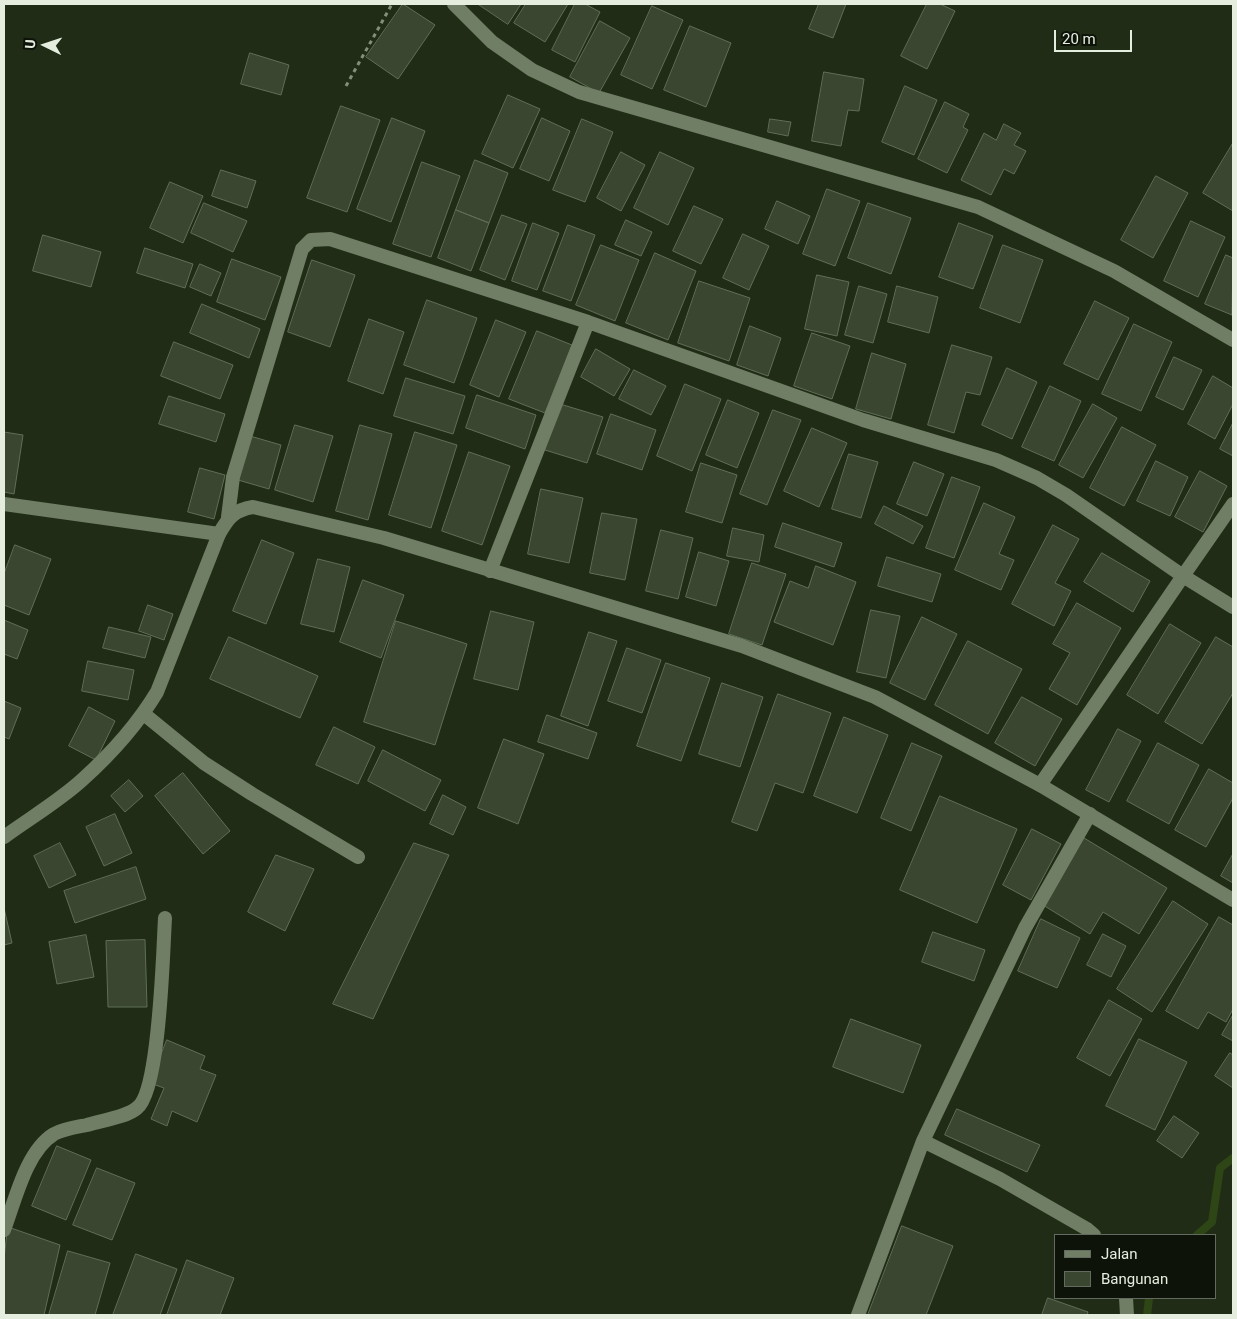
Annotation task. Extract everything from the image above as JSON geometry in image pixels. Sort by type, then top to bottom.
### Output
[{"type":"street","points":[[454,4],[492,42],[532,70],[579,92],[978,207],[1114,271],[1233,340]]},
{"type":"street","points":[[4,837],[82,781],[144,714],[157,692],[219,534],[228,517],[233,477],[302,249],[311,240],[330,239],[588,322],[863,420],[996,460],[1037,478],[1066,495],[1183,576],[1233,607]]},
{"type":"street","points":[[490,571],[588,322]]},
{"type":"street","points":[[4,504],[219,534]]},
{"type":"street","points":[[1040,785],[1233,504]]},
{"type":"street","points":[[228,517],[240,509],[253,508],[384,538],[742,646],[874,696],[1040,785],[1233,900]]},
{"type":"street","points":[[144,714],[212,768],[358,857]]},
{"type":"street","points":[[858,1315],[924,1141],[1025,928],[1090,814]]},
{"type":"street","points":[[4,1230],[32,1158],[41,1144],[56,1133],[124,1114],[138,1108],[145,1098],[160,1025],[165,918]]},
{"type":"street","points":[[924,1141],[1000,1179],[1093,1234]]},
{"type":"street","points":[[1126,1299],[1127,1315]]},
{"type":"path","points":[[346,86],[392,4]]},
{"type":"building","points":[[403,4],[435,25],[398,79],[366,57]]},
{"type":"building","points":[[478,4],[521,4],[508,24]]},
{"type":"building","points":[[526,4],[568,4],[545,42],[514,23]]},
{"type":"building","points":[[575,4],[585,4],[600,12],[575,62],[552,50]]},
{"type":"building","points":[[819,4],[846,4],[833,38],[809,29]]},
{"type":"building","points":[[927,4],[940,4],[955,11],[927,69],[901,56]]},
{"type":"building","points":[[652,6],[683,20],[652,89],[621,75]]},
{"type":"building","points":[[600,21],[630,38],[599,93],[570,77]]},
{"type":"building","points":[[690,26],[731,43],[706,107],[664,90]]},
{"type":"building","points":[[250,53],[289,65],[281,95],[241,84]]},
{"type":"building","points":[[824,72],[864,79],[859,111],[848,110],[841,146],[812,141]]},
{"type":"building","points":[[905,86],[937,100],[914,155],[882,142]]},
{"type":"building","points":[[508,95],[540,109],[513,168],[482,154]]},
{"type":"building","points":[[945,102],[969,114],[963,127],[968,130],[947,173],[918,159]]},
{"type":"building","points":[[341,106],[380,120],[347,212],[307,198]]},
{"type":"building","points":[[392,118],[425,131],[391,222],[357,209]]},
{"type":"building","points":[[542,118],[570,131],[549,181],[520,169]]},
{"type":"building","points":[[582,119],[613,132],[585,202],[553,190]]},
{"type":"building","points":[[770,119],[791,122],[788,136],[768,132]]},
{"type":"building","points":[[1004,124],[1021,133],[1014,145],[1026,151],[1014,174],[1004,169],[991,195],[961,180],[984,133],[996,140]]},
{"type":"building","points":[[1233,143],[1233,211],[1203,193]]},
{"type":"building","points":[[621,152],[645,165],[621,211],[597,198]]},
{"type":"building","points":[[660,152],[694,168],[668,225],[634,208]]},
{"type":"building","points":[[475,160],[508,173],[489,223],[456,210]]},
{"type":"building","points":[[422,162],[460,176],[431,257],[393,244]]},
{"type":"building","points":[[221,170],[256,181],[247,208],[212,196]]},
{"type":"building","points":[[1156,176],[1188,193],[1153,258],[1121,240]]},
{"type":"building","points":[[170,182],[203,196],[183,243],[150,228]]},
{"type":"building","points":[[827,189],[860,201],[835,266],[803,254]]},
{"type":"building","points":[[777,201],[810,216],[798,244],[765,229]]},
{"type":"building","points":[[204,203],[247,221],[233,252],[191,233]]},
{"type":"building","points":[[868,203],[911,218],[891,274],[848,258]]},
{"type":"building","points":[[694,206],[723,219],[701,264],[673,251]]},
{"type":"building","points":[[456,210],[489,223],[471,271],[438,258]]},
{"type":"building","points":[[502,215],[527,224],[505,280],[480,270]]},
{"type":"building","points":[[626,220],[652,232],[641,256],[615,245]]},
{"type":"building","points":[[1191,221],[1225,237],[1198,297],[1164,281]]},
{"type":"building","points":[[533,223],[559,233],[537,290],[512,281]]},
{"type":"building","points":[[959,223],[993,236],[973,289],[939,277]]},
{"type":"building","points":[[568,225],[595,235],[571,301],[543,291]]},
{"type":"building","points":[[743,234],[769,246],[749,290],[723,278]]},
{"type":"building","points":[[43,235],[101,252],[91,287],[33,271]]},
{"type":"building","points":[[601,245],[639,260],[615,321],[576,305]]},
{"type":"building","points":[[1003,245],[1043,260],[1020,323],[980,308]]},
{"type":"building","points":[[145,248],[193,264],[185,288],[137,273]]},
{"type":"building","points":[[655,253],[696,271],[668,340],[626,323]]},
{"type":"building","points":[[1226,255],[1233,258],[1232,315],[1205,304]]},
{"type":"building","points":[[232,259],[281,277],[265,320],[217,302]]},
{"type":"building","points":[[312,260],[355,275],[330,347],[288,332]]},
{"type":"building","points":[[200,264],[221,273],[211,296],[190,287]]},
{"type":"building","points":[[817,275],[849,282],[837,336],[805,329]]},
{"type":"building","points":[[699,281],[750,298],[729,361],[678,343]]},
{"type":"building","points":[[859,286],[887,294],[873,343],[845,335]]},
{"type":"building","points":[[897,286],[938,297],[929,333],[888,322]]},
{"type":"building","points":[[427,300],[477,318],[454,383],[404,365]]},
{"type":"building","points":[[1095,301],[1129,318],[1098,380],[1064,364]]},
{"type":"building","points":[[202,304],[260,329],[249,358],[190,333]]},
{"type":"building","points":[[369,319],[404,332],[383,394],[348,381]]},
{"type":"building","points":[[496,320],[526,332],[499,397],[470,385]]},
{"type":"building","points":[[1134,324],[1172,342],[1141,411],[1102,394]]},
{"type":"building","points":[[750,326],[781,338],[768,376],[737,365]]},
{"type":"building","points":[[537,331],[572,345],[545,413],[509,399]]},
{"type":"building","points":[[812,333],[850,346],[832,399],[794,386]]},
{"type":"building","points":[[174,342],[233,365],[220,399],[161,376]]},
{"type":"building","points":[[952,345],[992,357],[980,395],[966,392],[954,433],[928,425]]},
{"type":"building","points":[[596,349],[630,369],[614,396],[581,377]]},
{"type":"building","points":[[872,353],[906,364],[891,419],[856,409]]},
{"type":"building","points":[[1174,357],[1202,370],[1183,410],[1156,397]]},
{"type":"building","points":[[1007,368],[1037,382],[1012,439],[982,425]]},
{"type":"building","points":[[634,370],[666,386],[651,415],[619,399]]},
{"type":"building","points":[[1213,376],[1233,388],[1233,404],[1215,439],[1188,424]]},
{"type":"building","points":[[406,378],[465,396],[453,434],[394,416]]},
{"type":"building","points":[[685,384],[721,399],[692,471],[657,456]]},
{"type":"building","points":[[1050,386],[1081,401],[1054,461],[1022,447]]},
{"type":"building","points":[[477,395],[536,415],[525,449],[466,428]]},
{"type":"building","points":[[169,396],[225,414],[216,442],[159,424]]},
{"type":"building","points":[[728,400],[759,413],[737,468],[706,455]]},
{"type":"building","points":[[560,404],[603,417],[587,463],[545,450]]},
{"type":"building","points":[[1093,404],[1117,418],[1083,478],[1059,465]]},
{"type":"building","points":[[773,410],[801,420],[767,505],[740,494]]},
{"type":"building","points":[[611,414],[656,430],[642,470],[597,454]]},
{"type":"building","points":[[1233,423],[1233,456],[1220,449]]},
{"type":"building","points":[[295,425],[333,436],[313,502],[275,490]]},
{"type":"building","points":[[360,425],[392,434],[368,520],[336,511]]},
{"type":"building","points":[[1122,427],[1156,445],[1124,506],[1090,488]]},
{"type":"building","points":[[812,428],[847,443],[819,507],[784,491]]},
{"type":"building","points":[[4,432],[23,435],[14,494],[4,492]]},
{"type":"building","points":[[415,432],[457,445],[431,528],[389,515]]},
{"type":"building","points":[[250,436],[281,445],[269,489],[238,480]]},
{"type":"building","points":[[469,452],[510,466],[482,545],[442,531]]},
{"type":"building","points":[[849,454],[878,462],[861,518],[832,509]]},
{"type":"building","points":[[1156,461],[1188,477],[1170,516],[1137,501]]},
{"type":"building","points":[[914,462],[944,474],[927,516],[897,504]]},
{"type":"building","points":[[701,463],[737,475],[722,523],[686,512]]},
{"type":"building","points":[[200,468],[225,475],[214,519],[188,512]]},
{"type":"building","points":[[1200,471],[1227,486],[1203,532],[1175,517]]},
{"type":"building","points":[[952,477],[980,487],[954,558],[926,548]]},
{"type":"building","points":[[541,489],[583,498],[569,563],[528,554]]},
{"type":"building","points":[[984,503],[1015,517],[999,554],[1014,560],[1001,590],[955,570]]},
{"type":"building","points":[[884,506],[923,526],[913,544],[875,524]]},
{"type":"building","points":[[602,513],[637,519],[625,580],[590,573]]},
{"type":"building","points":[[783,523],[842,543],[834,567],[775,547]]},
{"type":"building","points":[[1053,525],[1079,539],[1055,583],[1071,591],[1054,626],[1012,604]]},
{"type":"building","points":[[733,528],[764,535],[759,562],[727,556]]},
{"type":"building","points":[[661,530],[693,538],[678,599],[646,591]]},
{"type":"building","points":[[262,540],[294,553],[266,624],[233,611]]},
{"type":"building","points":[[15,545],[51,559],[29,615],[4,605],[4,574]]},
{"type":"building","points":[[699,552],[729,561],[716,606],[686,597]]},
{"type":"building","points":[[1102,553],[1150,581],[1133,612],[1084,582]]},
{"type":"building","points":[[887,557],[941,574],[932,602],[878,586]]},
{"type":"building","points":[[318,559],[350,567],[334,632],[301,624]]},
{"type":"building","points":[[752,563],[786,574],[762,645],[729,634]]},
{"type":"building","points":[[816,566],[856,582],[833,645],[774,622],[790,581],[808,588]]},
{"type":"building","points":[[363,580],[404,595],[381,658],[340,642]]},
{"type":"building","points":[[1077,603],[1121,628],[1077,705],[1049,689],[1070,653],[1053,644]]},
{"type":"building","points":[[148,605],[173,614],[164,640],[139,631]]},
{"type":"building","points":[[871,610],[900,616],[886,678],[857,672]]},
{"type":"building","points":[[491,611],[534,622],[518,690],[474,679]]},
{"type":"building","points":[[922,617],[957,634],[925,700],[890,683]]},
{"type":"building","points":[[4,620],[28,630],[17,659],[4,654]]},
{"type":"building","points":[[396,621],[467,644],[435,745],[364,722]]},
{"type":"building","points":[[1170,624],[1201,643],[1158,714],[1127,695]]},
{"type":"building","points":[[109,627],[151,637],[145,658],[103,648]]},
{"type":"building","points":[[589,632],[617,641],[588,726],[561,716]]},
{"type":"building","points":[[229,637],[318,676],[300,718],[210,679]]},
{"type":"building","points":[[1216,637],[1233,647],[1233,693],[1202,744],[1165,722]]},
{"type":"building","points":[[968,641],[1022,669],[988,734],[935,705]]},
{"type":"building","points":[[627,648],[661,660],[642,713],[608,701]]},
{"type":"building","points":[[88,661],[134,670],[128,700],[82,691]]},
{"type":"building","points":[[666,663],[710,678],[681,761],[637,746]]},
{"type":"building","points":[[722,683],[763,697],[740,767],[699,754]]},
{"type":"building","points":[[778,694],[831,713],[803,793],[775,783],[757,831],[732,822]]},
{"type":"building","points":[[1022,697],[1062,719],[1035,766],[995,743]]},
{"type":"building","points":[[4,701],[21,708],[9,739],[4,737]]},
{"type":"building","points":[[89,707],[115,721],[96,760],[69,746]]},
{"type":"building","points":[[547,715],[597,733],[588,759],[538,742]]},
{"type":"building","points":[[844,717],[888,735],[857,813],[814,796]]},
{"type":"building","points":[[334,727],[375,747],[358,784],[316,765]]},
{"type":"building","points":[[1118,729],[1141,741],[1109,802],[1086,790]]},
{"type":"building","points":[[504,739],[544,754],[518,824],[478,808]]},
{"type":"building","points":[[912,743],[942,756],[911,831],[881,818]]},
{"type":"building","points":[[1158,743],[1199,765],[1169,824],[1127,801]]},
{"type":"building","points":[[383,750],[441,780],[425,811],[368,781]]},
{"type":"building","points":[[1209,769],[1233,783],[1233,798],[1206,847],[1175,830]]},
{"type":"building","points":[[183,773],[230,831],[203,854],[155,796]]},
{"type":"building","points":[[129,780],[143,796],[125,812],[111,796]]},
{"type":"building","points":[[443,795],[466,807],[453,835],[430,824]]},
{"type":"building","points":[[940,796],[1017,829],[977,923],[900,890]]},
{"type":"building","points":[[115,814],[132,853],[104,866],[86,827]]},
{"type":"building","points":[[1032,829],[1061,844],[1031,900],[1003,885]]},
{"type":"building","points":[[1084,838],[1167,888],[1139,934],[1103,912],[1090,934],[1043,905]]},
{"type":"building","points":[[60,843],[76,875],[49,888],[34,856]]},
{"type":"building","points":[[414,843],[449,855],[373,1019],[333,1004]]},
{"type":"building","points":[[1233,854],[1233,883],[1221,876]]},
{"type":"building","points":[[276,855],[314,869],[285,931],[248,912]]},
{"type":"building","points":[[136,867],[146,899],[75,923],[64,891]]},
{"type":"building","points":[[1173,901],[1208,924],[1152,1012],[1117,989]]},
{"type":"building","points":[[4,908],[12,943],[4,945]]},
{"type":"building","points":[[1219,917],[1233,925],[1233,1009],[1226,1022],[1208,1012],[1198,1029],[1166,1011]]},
{"type":"building","points":[[1041,919],[1080,938],[1057,988],[1018,971]]},
{"type":"building","points":[[933,932],[985,950],[974,981],[922,962]]},
{"type":"building","points":[[1103,934],[1126,946],[1111,977],[1087,965]]},
{"type":"building","points":[[86,935],[94,977],[57,984],[49,942]]},
{"type":"building","points":[[145,940],[147,1007],[108,1007],[106,941]]},
{"type":"building","points":[[1109,1000],[1142,1019],[1110,1076],[1077,1058]]},
{"type":"building","points":[[1233,1015],[1233,1041],[1222,1035]]},
{"type":"building","points":[[851,1019],[921,1045],[903,1093],[833,1067]]},
{"type":"building","points":[[1139,1039],[1187,1062],[1155,1130],[1106,1106]]},
{"type":"building","points":[[167,1040],[205,1056],[200,1069],[216,1075],[197,1122],[172,1111],[167,1126],[151,1119],[164,1088],[150,1083]]},
{"type":"building","points":[[1230,1053],[1233,1055],[1233,1088],[1215,1076]]},
{"type":"building","points":[[957,1109],[1040,1145],[1027,1172],[945,1135]]},
{"type":"building","points":[[1174,1116],[1199,1133],[1182,1158],[1157,1141]]},
{"type":"building","points":[[57,1146],[91,1160],[66,1220],[32,1206]]},
{"type":"building","points":[[97,1168],[135,1183],[112,1240],[73,1225]]},
{"type":"building","points":[[902,1226],[953,1246],[926,1315],[868,1315]]},
{"type":"building","points":[[8,1227],[60,1245],[44,1315],[4,1315],[4,1259]]},
{"type":"building","points":[[68,1251],[110,1263],[95,1315],[49,1315]]},
{"type":"building","points":[[136,1254],[177,1269],[160,1315],[113,1315]]},
{"type":"building","points":[[187,1260],[234,1278],[220,1315],[167,1315]]},
{"type":"building","points":[[1048,1298],[1088,1312],[1087,1315],[1042,1315]]},
{"type":"waterway","points":[[1198,1234],[1212,1222],[1220,1168],[1233,1158]]},
{"type":"waterway","points":[[1147,1315],[1149,1299]]}]
